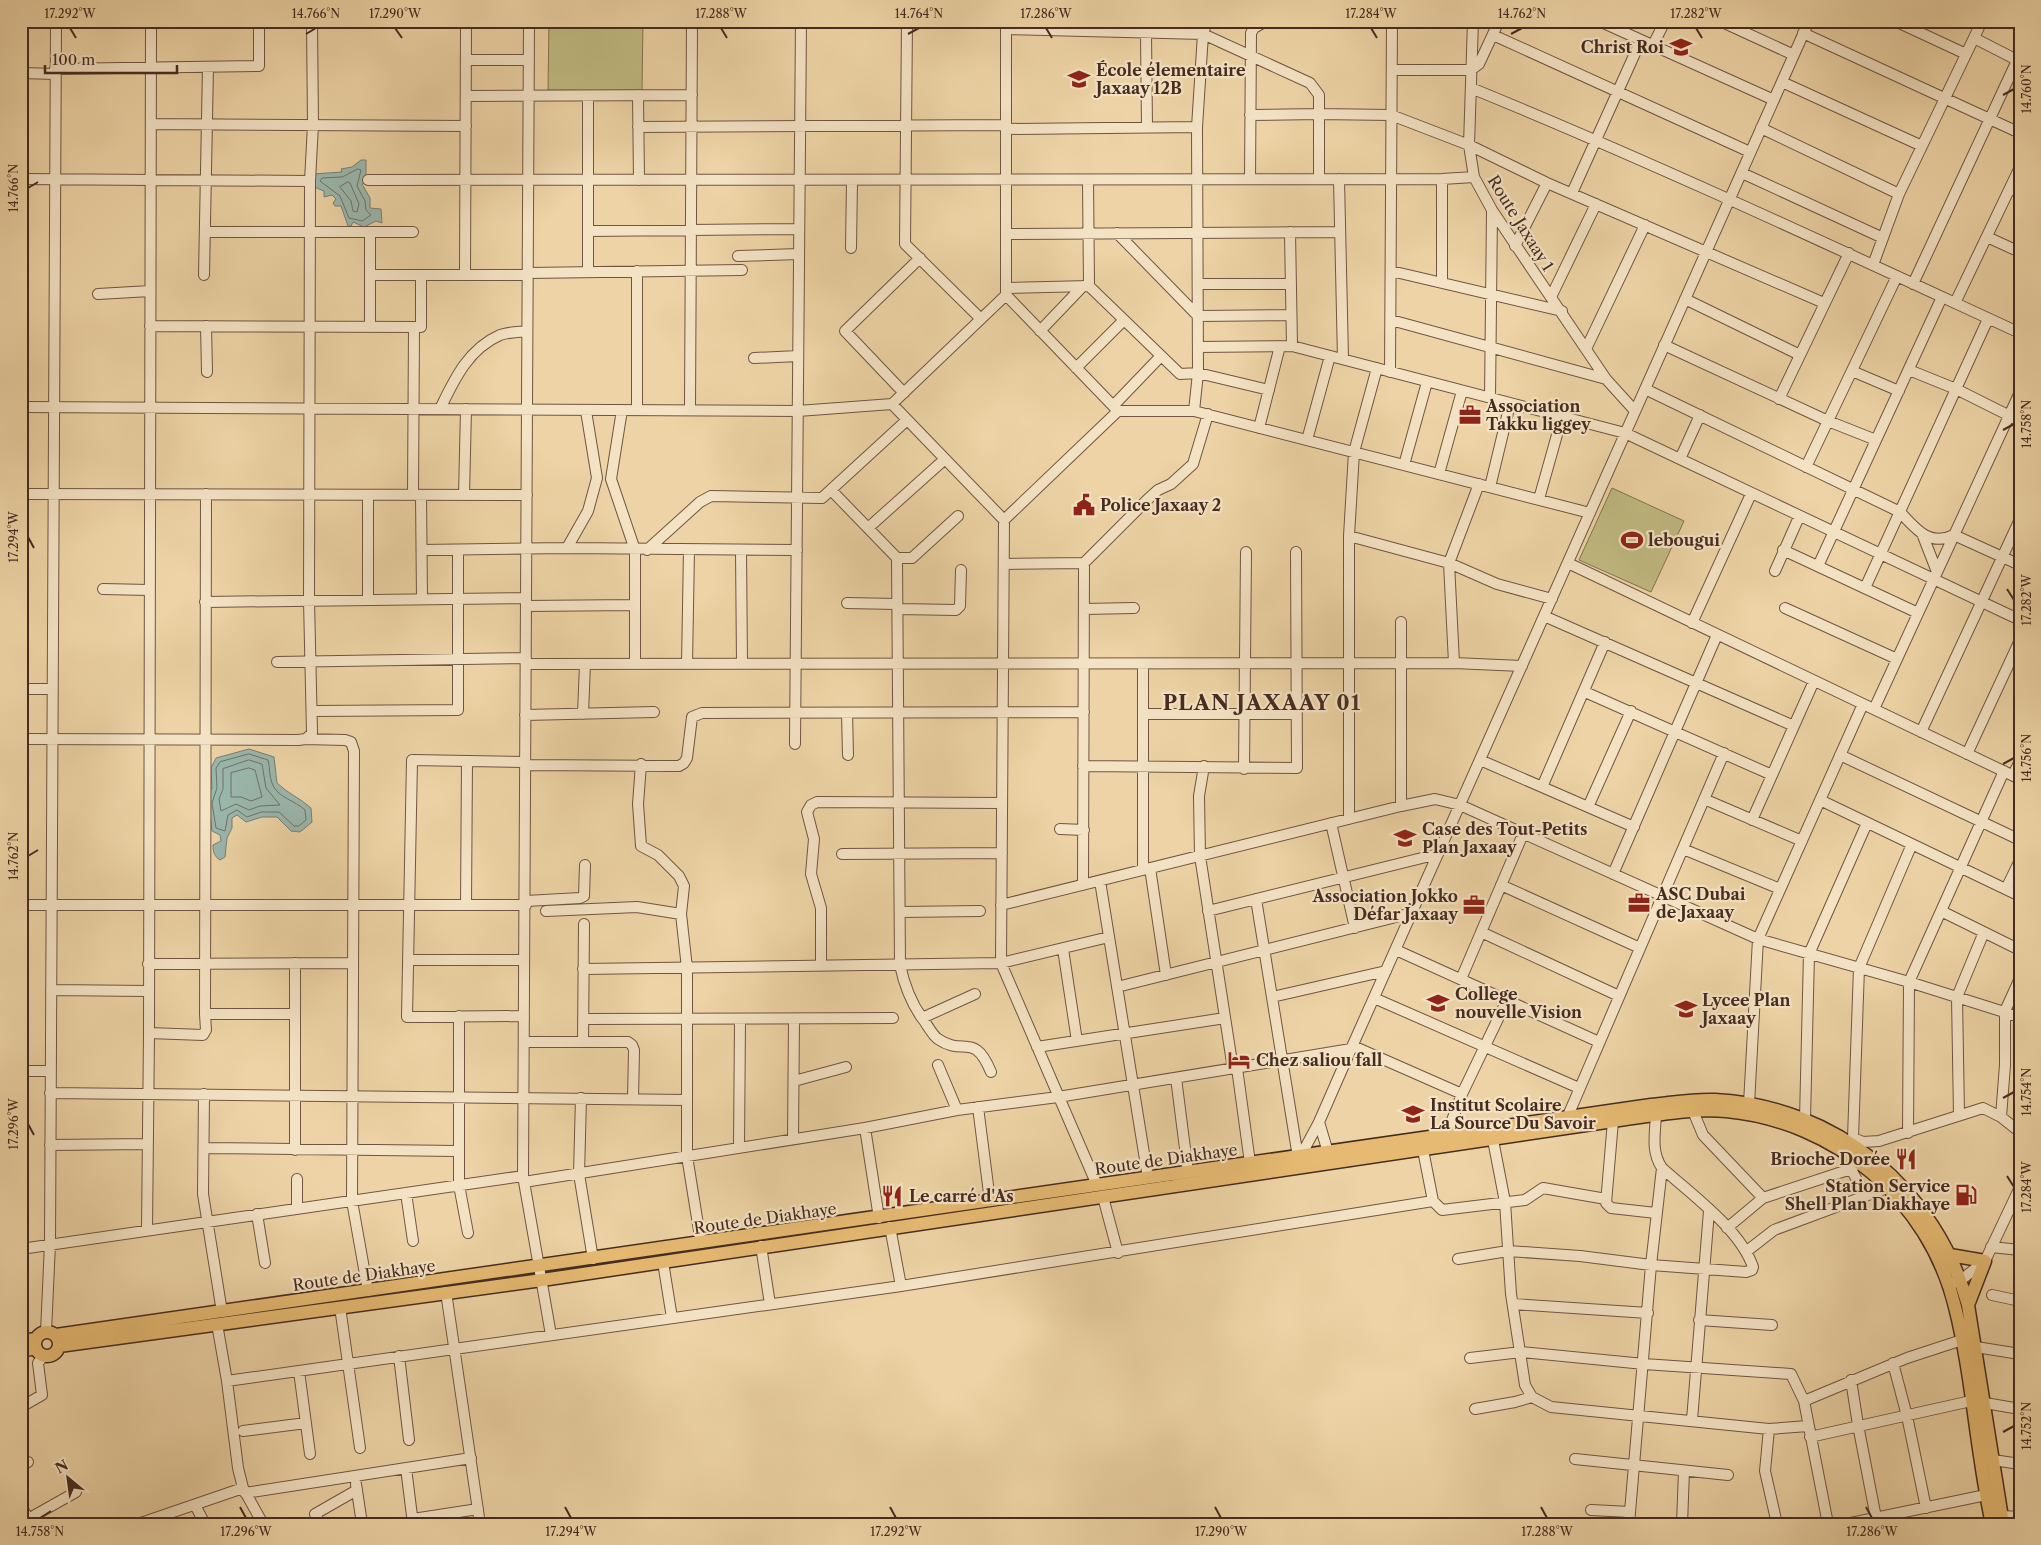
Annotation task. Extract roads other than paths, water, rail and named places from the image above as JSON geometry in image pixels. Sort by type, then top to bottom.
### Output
[{"type":"main road","name":"Route de Diakhaye","points":[[21,1341],[46,1343],[217,1324],[542,1280],[890,1227],[1100,1191],[1330,1158],[1446,1136],[1692,1100],[1749,1104],[1770,1108],[1805,1119],[1852,1140],[1910,1194],[1926,1215],[1950,1255],[1961,1280],[1976,1347],[1993,1460],[1999,1521]]},
{"type":"main road","name":"Route de Diakhaye","points":[[1330,1158],[1424,1150],[1613,1121],[1693,1111],[1726,1111],[1777,1121],[1833,1144],[1855,1165],[1887,1188],[1919,1226],[1938,1261],[1948,1285],[1962,1340],[1986,1495],[1999,1521]]},
{"type":"main road","name":"Route de Diakhaye","points":[[21,1351],[46,1343],[222,1312],[990,1201],[1100,1191],[1148,1178],[1250,1163],[1298,1163]]},
{"type":"main road","points":[[1950,1255],[1985,1261],[1968,1305]]},
{"type":"street","points":[[21,1407],[42,1395],[38,1363],[46,1343],[50,1244],[56,21]]},
{"type":"street","points":[[147,1230],[151,21]]},
{"type":"street","points":[[21,74],[151,67],[259,66],[259,21]]},
{"type":"street","points":[[306,739],[312,733],[309,495],[310,181],[313,125],[312,21]]},
{"type":"street","points":[[466,21],[466,275]]},
{"type":"street","points":[[529,21],[525,715],[526,903],[523,960],[524,1179],[551,1335]]},
{"type":"street","points":[[690,410],[692,21]]},
{"type":"street","points":[[794,744],[801,21]]},
{"type":"street","points":[[907,21],[905,244],[981,319]]},
{"type":"street","points":[[1194,411],[1198,373],[1197,127],[1204,34],[1207,21]]},
{"type":"street","points":[[1250,180],[1251,33],[1254,28],[1266,21]]},
{"type":"street","points":[[1390,372],[1392,21]]},
{"type":"street","name":"Route Jaxaay 1","points":[[1473,21],[1469,145],[1474,177],[1492,210],[1562,311],[1606,379],[1635,411]]},
{"type":"street","points":[[1392,70],[1471,70],[1479,64],[1499,21]]},
{"type":"street","points":[[1599,21],[1774,100]]},
{"type":"street","points":[[1653,45],[1665,21]]},
{"type":"street","points":[[1720,21],[1733,24],[1794,54]]},
{"type":"street","points":[[1298,1163],[1319,1122],[1396,950],[1809,21]]},
{"type":"street","points":[[1895,21],[1966,54]]},
{"type":"street","points":[[1873,265],[1899,194],[1982,21]]},
{"type":"street","points":[[1319,179],[1319,94],[1315,88],[1252,57],[1204,34],[1146,34],[1006,25],[1006,292],[1040,331],[1116,409],[1194,411],[1208,414],[1590,513]]},
{"type":"street","points":[[1803,33],[2020,133]]},
{"type":"street","points":[[1146,34],[1147,127]]},
{"type":"street","points":[[1493,35],[1750,152]]},
{"type":"street","points":[[1913,284],[2018,57],[1974,38]]},
{"type":"street","points":[[1572,193],[1641,40]]},
{"type":"street","points":[[466,60],[529,60]]},
{"type":"street","points":[[204,275],[208,67]]},
{"type":"street","points":[[1782,82],[1922,146]]},
{"type":"street","points":[[1472,88],[1596,139],[2020,333]]},
{"type":"street","points":[[466,96],[692,95]]},
{"type":"street","points":[[588,96],[588,272]]},
{"type":"street","points":[[638,96],[639,180]]},
{"type":"street","points":[[1250,115],[1391,115],[1469,145],[1547,183],[1824,303]]},
{"type":"street","points":[[151,124],[466,126]]},
{"type":"street","points":[[638,127],[906,125],[1197,127]]},
{"type":"street","points":[[1761,128],[1899,194]]},
{"type":"street","points":[[1956,304],[1987,237],[2015,191],[2020,168]]},
{"type":"street","points":[[1742,173],[1883,238]]},
{"type":"street","points":[[368,180],[1250,180],[1442,179],[1474,177]]},
{"type":"street","points":[[21,179],[310,181]]},
{"type":"street","points":[[1339,179],[1342,360]]},
{"type":"street","points":[[1442,179],[1442,282]]},
{"type":"street","points":[[851,248],[852,180]]},
{"type":"street","points":[[1040,331],[1086,286],[1088,180]]},
{"type":"street","points":[[1516,246],[1547,183]]},
{"type":"street","points":[[1551,297],[1596,204]]},
{"type":"street","points":[[1490,398],[1492,210]]},
{"type":"street","points":[[1586,348],[1645,225]]},
{"type":"street","points":[[588,230],[799,229]]},
{"type":"street","points":[[205,232],[413,232]]},
{"type":"street","points":[[370,232],[370,327]]},
{"type":"street","points":[[1290,232],[1292,346]]},
{"type":"street","points":[[1006,234],[1340,232]]},
{"type":"street","points":[[1117,233],[1198,316],[1291,315]]},
{"type":"street","points":[[1987,237],[2020,252]]},
{"type":"street","points":[[738,256],[799,254]]},
{"type":"street","points":[[1779,399],[1849,254]]},
{"type":"street","points":[[904,393],[846,331],[920,258]]},
{"type":"street","points":[[370,275],[742,270]]},
{"type":"street","points":[[636,271],[637,410]]},
{"type":"street","points":[[1391,271],[1562,311]]},
{"type":"street","points":[[150,326],[421,327],[421,275]]},
{"type":"street","points":[[1806,467],[1897,276]]},
{"type":"street","points":[[1198,284],[1291,284]]},
{"type":"street","points":[[21,407],[798,411],[892,404],[981,319],[1006,292],[1086,286],[1180,374],[1198,373],[1269,390]]},
{"type":"street","points":[[98,294],[150,291]]},
{"type":"street","points":[[1818,566],[1942,297]]},
{"type":"street","points":[[1685,299],[1800,355]]},
{"type":"street","points":[[1865,588],[1988,319]]},
{"type":"street","points":[[1076,368],[1124,320]]},
{"type":"street","points":[[1391,320],[1606,379]]},
{"type":"street","points":[[206,326],[207,372]]},
{"type":"street","points":[[414,327],[414,409],[417,495],[422,550],[422,599]]},
{"type":"street","points":[[440,409],[459,370],[482,345],[502,335],[527,332]]},
{"type":"street","points":[[1259,428],[1280,346]]},
{"type":"street","points":[[1198,348],[1292,346],[1625,433],[1833,533],[1935,576],[1981,602],[2020,620]]},
{"type":"street","points":[[1664,346],[1828,421],[1876,440]]},
{"type":"street","points":[[754,358],[798,356]]},
{"type":"street","points":[[1004,520],[1116,409],[1161,356]]},
{"type":"street","points":[[1306,440],[1330,356]]},
{"type":"street","points":[[1349,819],[1349,536],[1354,452],[1377,368]]},
{"type":"street","points":[[1909,370],[1956,389],[2020,421]]},
{"type":"street","points":[[1852,371],[1899,391]]},
{"type":"street","points":[[1404,465],[1426,382]]},
{"type":"street","points":[[1645,389],[1900,512],[1923,536],[1935,576]]},
{"type":"street","points":[[1439,474],[1462,391]]},
{"type":"street","points":[[1874,709],[2020,392]]},
{"type":"street","points":[[892,404],[1004,520],[1001,963],[1100,1191],[1118,1253]]},
{"type":"street","points":[[1490,487],[1510,404]]},
{"type":"street","points":[[464,495],[466,409]]},
{"type":"street","points":[[622,410],[611,479],[635,550],[635,664]]},
{"type":"street","points":[[567,548],[588,511],[598,478],[586,411]]},
{"type":"street","points":[[1083,885],[1084,563],[1146,500],[1158,490],[1171,484],[1193,464],[1208,414]]},
{"type":"street","points":[[1680,459],[1700,416]]},
{"type":"street","points":[[1539,499],[1562,417]]},
{"type":"street","points":[[647,550],[700,502],[711,496],[822,498],[907,420]]},
{"type":"street","points":[[868,528],[945,459]]},
{"type":"street","points":[[598,478],[611,479]]},
{"type":"street","points":[[1454,663],[1449,563],[1479,484]]},
{"type":"street","points":[[831,490],[897,558],[900,965],[910,998],[938,1039],[979,1050],[984,1055],[990,1072]]},
{"type":"street","points":[[21,494],[526,494]]},
{"type":"street","points":[[149,1033],[203,1034],[206,1030],[206,494]]},
{"type":"street","points":[[1692,622],[1751,494]]},
{"type":"street","points":[[368,495],[368,600]]},
{"type":"street","points":[[897,558],[912,558],[958,516]]},
{"type":"street","points":[[1775,571],[1799,517]]},
{"type":"street","points":[[1921,732],[2020,519]]},
{"type":"street","points":[[1923,536],[1937,540],[1954,535],[2020,565]]},
{"type":"street","points":[[1349,536],[1449,563],[1497,584],[1552,599]]},
{"type":"street","points":[[422,550],[567,548],[796,550]]},
{"type":"street","points":[[312,711],[458,710],[458,550]]},
{"type":"street","points":[[687,664],[689,550]]},
{"type":"street","points":[[741,550],[742,664]]},
{"type":"street","points":[[1783,550],[1918,613]]},
{"type":"street","points":[[1244,769],[1246,552]]},
{"type":"street","points":[[1084,766],[1297,768],[1295,714],[1296,552]]},
{"type":"street","points":[[1004,564],[1084,563]]},
{"type":"street","points":[[1568,563],[2012,775]]},
{"type":"street","points":[[847,603],[956,610],[960,606],[961,570]]},
{"type":"street","points":[[103,589],[149,590]]},
{"type":"street","points":[[205,602],[458,599],[635,605]]},
{"type":"street","points":[[1084,609],[1134,608]]},
{"type":"street","points":[[1785,608],[1897,659]]},
{"type":"street","points":[[1544,616],[1794,726]]},
{"type":"street","points":[[1401,806],[1400,664],[1402,622]]},
{"type":"street","points":[[1613,874],[1718,635]]},
{"type":"street","points":[[1967,754],[2020,640]]},
{"type":"street","points":[[1542,787],[1585,692],[1605,642]]},
{"type":"street","points":[[277,662],[458,659],[585,664],[1454,663],[1522,666]]},
{"type":"street","points":[[583,714],[585,664]]},
{"type":"street","points":[[1143,664],[1146,869],[1166,975]]},
{"type":"street","points":[[1752,820],[1814,681]]},
{"type":"street","points":[[21,688],[52,689]]},
{"type":"street","points":[[1585,692],[1772,775]]},
{"type":"street","points":[[1749,1104],[1758,939],[1863,704]]},
{"type":"street","points":[[1588,807],[1631,711]]},
{"type":"street","points":[[525,715],[654,712]]},
{"type":"street","points":[[524,1016],[407,1017],[412,760],[678,766],[684,763],[687,758],[690,722],[696,714],[1084,712]]},
{"type":"street","points":[[847,713],[848,756]]},
{"type":"street","points":[[1143,714],[1295,714]]},
{"type":"street","points":[[21,739],[306,739],[346,740],[353,745],[355,842],[352,1201],[368,1291]]},
{"type":"street","points":[[1567,1118],[1724,753]]},
{"type":"street","points":[[1840,755],[2020,840]]},
{"type":"street","points":[[1480,760],[1634,827]]},
{"type":"street","points":[[466,905],[467,761]]},
{"type":"street","points":[[1908,1133],[1908,982],[1981,821],[2020,761]]},
{"type":"street","points":[[641,764],[638,804],[641,846],[652,850],[680,876],[684,886],[681,914],[687,968],[687,1156],[701,1243]]},
{"type":"street","points":[[1204,766],[1199,796],[1200,856],[1250,1163]]},
{"type":"street","points":[[1001,905],[1435,799],[1460,805],[1758,939],[1908,982],[2020,1017]]},
{"type":"street","points":[[1704,799],[1802,841]]},
{"type":"street","points":[[1820,800],[2020,896]]},
{"type":"street","points":[[822,966],[821,908],[811,874],[814,839],[808,812],[811,805],[817,802],[899,804],[1002,803]]},
{"type":"street","points":[[1331,823],[1355,928]]},
{"type":"street","points":[[1805,1119],[1809,954],[1867,823]]},
{"type":"street","points":[[1060,829],[1084,830]]},
{"type":"street","points":[[1461,979],[1523,834]]},
{"type":"street","points":[[1912,844],[1859,968],[1852,1140],[1874,1142],[1908,1133],[1983,1108],[2020,1132]]},
{"type":"street","points":[[1683,848],[1780,890]]},
{"type":"street","points":[[842,854],[1002,853]]},
{"type":"street","points":[[1208,911],[1438,854]]},
{"type":"street","points":[[2006,889],[2020,860]]},
{"type":"street","points":[[21,905],[466,905],[526,903],[580,898],[584,896],[585,865]]},
{"type":"street","points":[[1100,881],[1148,1178]]},
{"type":"street","points":[[1501,885],[1640,948]]},
{"type":"street","points":[[1256,899],[1298,1163]]},
{"type":"street","points":[[546,911],[637,907],[681,914]]},
{"type":"street","points":[[900,912],[980,911]]},
{"type":"street","points":[[1940,911],[2020,950]]},
{"type":"street","points":[[1117,987],[1264,948],[1412,913]]},
{"type":"street","points":[[583,1042],[584,924]]},
{"type":"street","points":[[1481,932],[1619,996]]},
{"type":"street","points":[[1959,1115],[1957,997],[1984,932]]},
{"type":"street","points":[[583,969],[1001,963],[1109,937]]},
{"type":"street","points":[[1063,949],[1077,1041]]},
{"type":"street","points":[[1396,950],[1599,1042]]},
{"type":"street","points":[[408,960],[523,960]]},
{"type":"street","points":[[148,964],[353,963]]},
{"type":"street","points":[[295,964],[295,1150]]},
{"type":"street","points":[[1272,998],[1386,971]]},
{"type":"street","points":[[2001,1118],[2005,1066],[2005,1011],[2020,978]]},
{"type":"street","points":[[51,990],[148,992]]},
{"type":"street","points":[[922,1018],[975,994]]},
{"type":"street","points":[[1374,998],[1579,1088]]},
{"type":"street","points":[[1446,1136],[1462,1094],[1507,1000]]},
{"type":"street","points":[[205,1014],[295,1014]]},
{"type":"street","points":[[458,1016],[460,1096],[459,1185],[468,1233]]},
{"type":"street","points":[[583,1019],[794,1020],[893,1018]]},
{"type":"street","points":[[1037,1047],[1225,1018]]},
{"type":"street","points":[[739,1148],[740,1020]]},
{"type":"street","points":[[793,1139],[794,1020]]},
{"type":"street","points":[[524,1042],[628,1042],[632,1045],[633,1099]]},
{"type":"street","points":[[21,1249],[459,1185],[579,1174],[865,1128],[957,1110],[1058,1097],[1352,1048],[1462,1094]]},
{"type":"street","points":[[938,1065],[957,1110]]},
{"type":"street","points":[[794,1081],[846,1067]]},
{"type":"street","points":[[21,1071],[50,1071]]},
{"type":"street","points":[[1176,1078],[1188,1172]]},
{"type":"street","points":[[50,1093],[460,1096],[687,1100]]},
{"type":"street","points":[[204,1094],[203,1194],[222,1312]]},
{"type":"street","points":[[581,1098],[579,1174],[593,1259]]},
{"type":"street","points":[[978,1107],[990,1201]]},
{"type":"street","points":[[1693,1111],[1703,1134],[1763,1198]]},
{"type":"street","points":[[1458,1259],[1508,1251],[1580,1256],[1651,1265],[1750,1271],[1753,1267],[1747,1251],[1727,1228],[1662,1168],[1654,1154],[1656,1115]]},
{"type":"street","points":[[1613,1121],[1606,1204],[1611,1208],[1656,1213]]},
{"type":"street","points":[[1319,1122],[1330,1158]]},
{"type":"street","points":[[865,1128],[880,1218]]},
{"type":"street","points":[[1493,1140],[1505,1202],[1513,1304],[1525,1385],[1532,1397],[1551,1407],[1769,1429],[1809,1431],[1907,1416],[1971,1401]]},
{"type":"street","points":[[50,1145],[147,1144]]},
{"type":"street","points":[[204,1148],[458,1151]]},
{"type":"street","points":[[1424,1150],[1433,1201],[1442,1210],[1525,1200],[1543,1188],[1606,1199]]},
{"type":"street","points":[[1727,1228],[1763,1198],[1855,1165],[1866,1195]]},
{"type":"street","points":[[1629,1524],[1651,1265],[1662,1168]]},
{"type":"street","points":[[297,1179],[297,1209]]},
{"type":"street","points":[[1948,1285],[1961,1280],[1985,1261],[2017,1199],[2020,1187]]},
{"type":"street","points":[[1747,1251],[1774,1230],[1887,1188]]},
{"type":"street","points":[[406,1193],[414,1241]]},
{"type":"street","points":[[227,1381],[901,1286],[1118,1253],[1268,1225],[1433,1201]]},
{"type":"street","points":[[1692,1420],[1709,1211]]},
{"type":"street","points":[[257,1214],[265,1263]]},
{"type":"street","points":[[890,1227],[901,1286]]},
{"type":"street","points":[[761,1246],[770,1304]]},
{"type":"street","points":[[1991,1247],[2020,1250]]},
{"type":"street","points":[[663,1262],[672,1318]]},
{"type":"street","points":[[446,1292],[480,1524]]},
{"type":"street","points":[[1992,1295],[2020,1301]]},
{"type":"street","points":[[1513,1304],[1648,1313]]},
{"type":"street","points":[[340,1306],[360,1448]]},
{"type":"street","points":[[1699,1320],[1772,1326]]},
{"type":"street","points":[[217,1324],[227,1381],[238,1468],[244,1491],[263,1524]]},
{"type":"street","points":[[1804,1401],[1893,1363],[1962,1340]]},
{"type":"street","points":[[1976,1347],[2020,1354]]},
{"type":"street","points":[[1470,1358],[1521,1352],[1644,1364],[1791,1374],[1804,1401],[1828,1524]]},
{"type":"street","points":[[399,1356],[409,1440]]},
{"type":"street","points":[[1893,1363],[1907,1416],[1926,1508]]},
{"type":"street","points":[[299,1370],[310,1454]]},
{"type":"street","points":[[1851,1380],[1876,1518]]},
{"type":"street","points":[[1476,1409],[1532,1397]]},
{"type":"street","points":[[1985,1403],[2020,1409]]},
{"type":"street","points":[[243,1431],[306,1423]]},
{"type":"street","points":[[1769,1429],[1766,1471],[1777,1524]]},
{"type":"street","points":[[138,1524],[150,1522],[195,1505],[244,1491],[470,1458]]},
{"type":"street","points":[[1575,1460],[1635,1464],[1684,1472],[1728,1475]]},
{"type":"street","points":[[1993,1460],[2020,1464]]},
{"type":"street","points":[[406,1468],[413,1521],[478,1508]]},
{"type":"street","points":[[1682,1524],[1684,1472]]},
{"type":"street","points":[[355,1476],[362,1524]]},
{"type":"street","points":[[320,1524],[315,1514],[357,1490]]},
{"type":"street","points":[[21,1506],[27,1522],[76,1492]]},
{"type":"street","points":[[1846,1524],[1986,1495]]},
{"type":"street","points":[[195,1505],[205,1524]]},
{"type":"street","points":[[1590,1510],[1630,1512]]},
{"type":"street","points":[[1999,1521],[2020,1517]]},
{"type":"water","points":[[361,160],[366,160],[366,181],[362,184],[370,198],[370,208],[381,209],[382,223],[376,221],[364,227],[353,222],[351,226],[348,226],[341,206],[335,206],[333,203],[336,199],[332,195],[324,197],[324,191],[314,187],[313,174],[342,172],[341,169],[352,167]]},
{"type":"water","points":[[249,749],[274,757],[277,783],[311,808],[312,822],[300,832],[291,831],[277,817],[262,817],[246,822],[237,815],[232,818],[232,828],[227,838],[225,857],[220,860],[213,850],[213,845],[221,841],[220,835],[212,831],[208,795],[212,788],[211,768],[216,758]]},
{"type":"place","name":"Christ Roi","points":[[1681,47]]},
{"type":"place","name":"École élementaire Jaxaay 12B","points":[[1079,79]]},
{"type":"place","name":"Association Takku liggey","points":[[1470,415]]},
{"type":"place","name":"Police Jaxaay 2","points":[[1084,505]]},
{"type":"place","name":"lebougui","points":[[1632,540]]},
{"type":"place","name":"Case des Tout-Petits Plan Jaxaay","points":[[1405,838]]},
{"type":"place","name":"ASC Dubai de Jaxaay","points":[[1639,903]]},
{"type":"place","name":"Association Jokko Défar Jaxaay","points":[[1474,905]]},
{"type":"place","name":"College nouvelle Vision","points":[[1438,1003]]},
{"type":"place","name":"Lycee Plan Jaxaay","points":[[1686,1009]]},
{"type":"place","name":"Chez saliou fall","points":[[1239,1060]]},
{"type":"place","name":"Institut Scolaire La Source Du Savoir","points":[[1413,1114]]},
{"type":"place","name":"Brioche Dorée","points":[[1906,1159]]},
{"type":"place","name":"Station Service Shell Plan Diakhaye","points":[[1966,1195]]},
{"type":"place","name":"Le carré d'As","points":[[892,1196]]},
{"type":"district","name":"PLAN JAXAAY 01","points":[[1262,702]]}]
